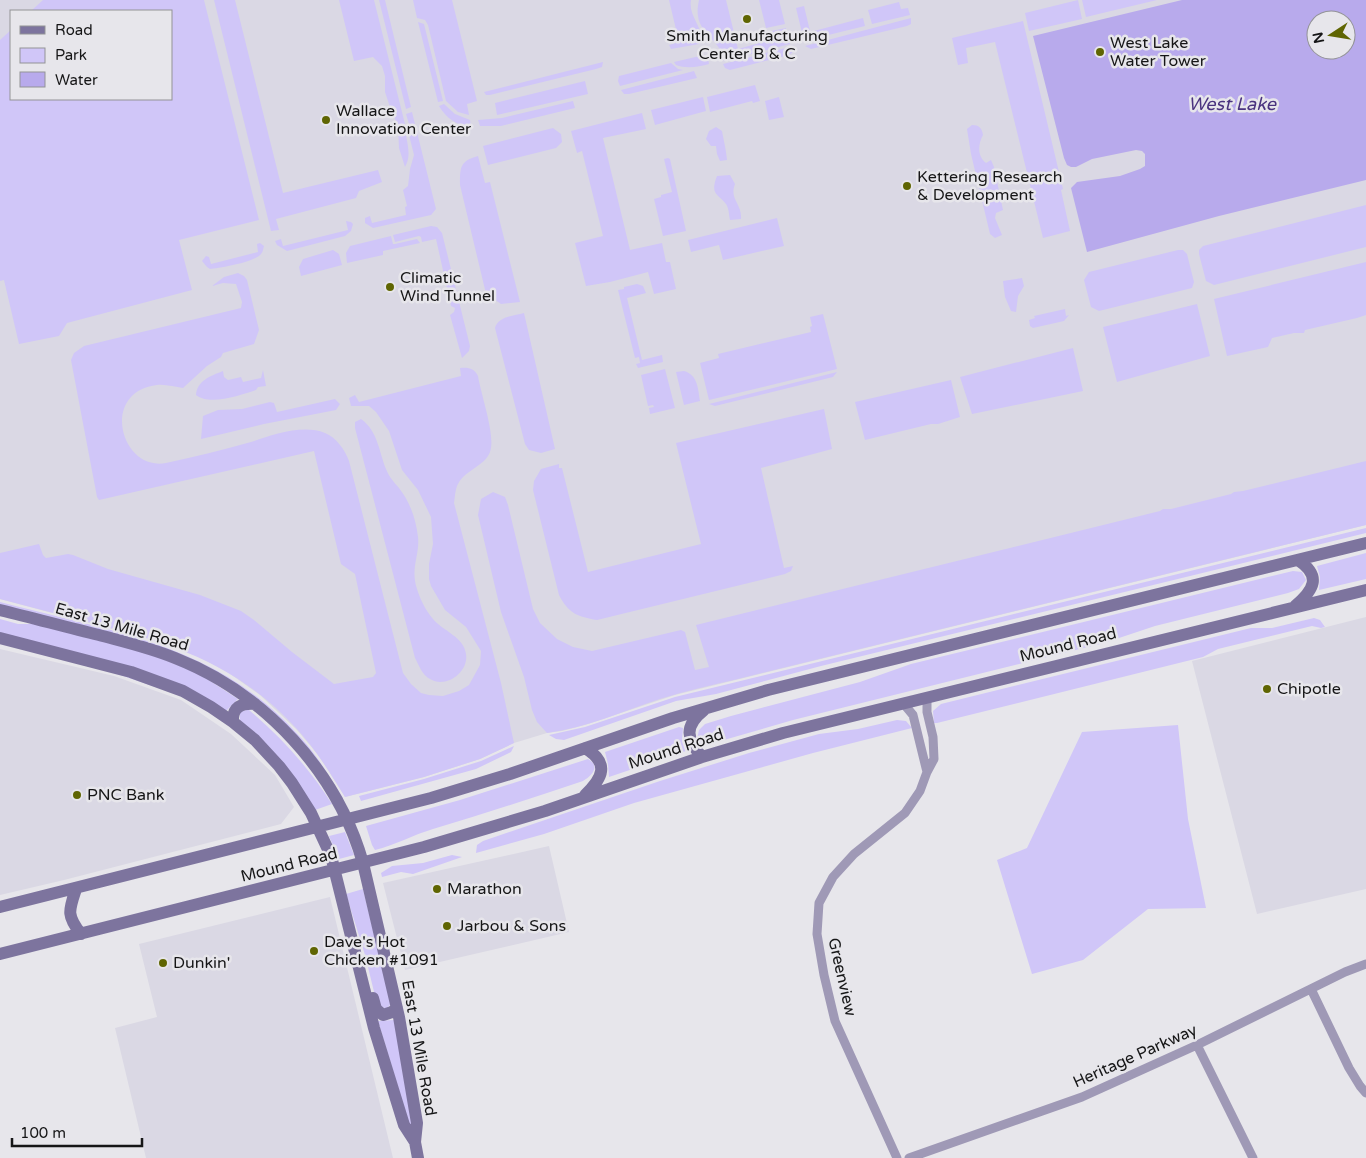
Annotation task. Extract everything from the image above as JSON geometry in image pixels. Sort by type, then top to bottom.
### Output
[{"type":"main road","name":"Mound Road","points":[[0,907],[318,828],[454,792],[708,707],[811,679],[1366,543]]},
{"type":"main road","points":[[1293,607],[1306,596],[1313,584],[1310,570],[1298,560]]},
{"type":"main road","name":"Mound Road","points":[[0,954],[464,836],[774,735],[1366,590]]},
{"type":"main road","name":"East 13 Mile Road","points":[[0,610],[158,651],[205,672],[235,689],[255,704],[272,718],[301,748],[324,780],[346,820],[363,863],[397,1008],[417,1123],[415,1142],[418,1158]]},
{"type":"main road","name":"East 13 Mile Road","points":[[0,638],[153,679],[198,699],[233,722],[255,740],[283,770],[304,800],[336,870],[374,1028],[404,1125],[415,1142]]},
{"type":"main road","points":[[233,722],[234,713],[238,706],[247,703],[255,704]]},
{"type":"main road","points":[[702,757],[691,743],[689,732],[694,720],[708,707]]},
{"type":"main road","points":[[583,797],[599,779],[602,767],[596,756],[585,748]]},
{"type":"main road","points":[[76,888],[70,905],[70,916],[81,934]]},
{"type":"main road","points":[[358,962],[365,965],[376,1009],[379,1014],[388,1014],[397,1008]]},
{"type":"street","name":"Greenview","points":[[897,1158],[835,1021],[816,934],[819,903],[833,877],[854,854],[908,809],[920,791],[934,759],[933,737],[927,712],[927,697]]},
{"type":"street","points":[[903,703],[913,716],[927,772]]},
{"type":"street","name":"Heritage Parkway","points":[[909,1158],[1082,1097],[1345,972],[1366,964]]},
{"type":"street","points":[[1311,989],[1349,1068],[1366,1093]]},
{"type":"street","points":[[1197,1044],[1253,1158]]},
{"type":"shaded area","points":[[0,0],[1366,0],[1366,525],[675,695],[585,725],[547,733],[514,743],[480,759],[424,777],[345,797],[319,756],[297,730],[260,695],[226,671],[195,655],[164,643],[0,599]]},
{"type":"shaded area","points":[[1366,617],[1366,889],[1257,914],[1192,661]]},
{"type":"shaded area","points":[[0,649],[114,676],[181,700],[231,734],[275,775],[294,807],[281,824],[0,895]]},
{"type":"shaded area","points":[[549,846],[569,932],[405,970],[383,883]]},
{"type":"shaded area","points":[[330,897],[393,1158],[146,1158],[115,1028],[157,1017],[139,944]]},
{"type":"green space","points":[[43,0],[204,0],[259,220],[179,240],[192,290],[67,323],[59,336],[19,344],[4,280],[0,281],[0,40],[10,31],[10,100],[172,100],[172,10],[32,10]]},
{"type":"green space","points":[[214,0],[235,0],[283,193],[378,170],[382,182],[359,191],[356,198],[276,219],[279,230],[271,231]]},
{"type":"green space","points":[[339,0],[374,0],[405,124],[409,151],[405,167],[399,148],[398,126],[385,92],[385,76],[382,66],[373,57],[354,61]]},
{"type":"green space","points":[[379,0],[385,0],[411,107],[406,109]]},
{"type":"green space","points":[[413,0],[452,0],[477,101],[467,104],[469,115],[458,112],[446,101],[428,25],[425,20],[417,18]]},
{"type":"green space","points":[[669,0],[691,0],[692,11],[701,36],[699,44],[671,49],[669,45],[679,42]]},
{"type":"green space","points":[[699,0],[726,0],[738,49],[767,41],[767,32],[786,28],[786,30],[781,32],[782,36],[787,36],[790,44],[724,61],[719,48],[700,22],[698,12]]},
{"type":"green space","points":[[759,0],[779,0],[785,24],[766,28]]},
{"type":"green space","points":[[1078,0],[1082,19],[1029,31],[1025,13]]},
{"type":"green space","points":[[1082,0],[1157,0],[1086,17]]},
{"type":"green space","points":[[899,2],[901,9],[908,8],[910,15],[872,24],[868,10]]},
{"type":"green space","points":[[804,6],[810,31],[807,32],[809,40],[804,41],[796,8]]},
{"type":"green space","points":[[863,18],[865,26],[816,38],[814,31]]},
{"type":"green space","points":[[911,18],[911,24],[907,26],[811,49],[805,46]]},
{"type":"green space","points":[[1023,21],[1063,189],[1061,190],[1070,231],[1043,238],[995,42],[966,48],[968,63],[958,65],[952,38]]},
{"type":"green space","points":[[418,22],[424,24],[443,101],[438,102]]},
{"type":"green space","points":[[794,46],[793,52],[789,55],[730,70],[725,68],[723,64]]},
{"type":"green space","points":[[704,55],[708,57],[709,64],[688,67],[676,65],[674,62]]},
{"type":"green space","points":[[603,62],[602,67],[596,69],[490,95],[486,95],[484,92]]},
{"type":"green space","points":[[671,63],[678,69],[683,70],[620,86],[618,81],[619,76]]},
{"type":"green space","points":[[694,71],[697,78],[629,94],[624,94],[621,90]]},
{"type":"green space","points":[[585,81],[588,94],[497,115],[495,103]]},
{"type":"green space","points":[[755,85],[760,101],[753,103],[752,101],[710,112],[707,97]]},
{"type":"green space","points":[[703,97],[706,111],[655,125],[651,110]]},
{"type":"green space","points":[[779,97],[784,117],[769,120],[765,101]]},
{"type":"green space","points":[[573,101],[575,108],[501,126],[480,126],[478,120],[502,118]]},
{"type":"green space","points":[[444,104],[455,114],[470,120],[471,127],[456,123],[448,117],[439,106]]},
{"type":"green space","points":[[412,112],[436,209],[431,215],[373,228],[365,223],[365,218],[370,216],[372,223],[406,215],[405,207],[407,206],[403,190],[408,186],[414,155],[406,114]]},
{"type":"green space","points":[[642,113],[646,129],[603,138],[630,250],[662,243],[666,262],[670,262],[676,289],[654,294],[648,272],[586,286],[575,243],[603,236],[582,151],[577,153],[571,131]]},
{"type":"green space","points":[[972,125],[980,127],[982,130],[983,135],[979,146],[981,157],[986,163],[991,160],[994,167],[1003,210],[996,213],[995,218],[1002,235],[995,238],[990,234],[971,154],[967,129]]},
{"type":"green space","points":[[716,127],[722,131],[727,160],[720,161],[716,146],[711,146],[706,139],[709,131]]},
{"type":"green space","points":[[553,128],[561,134],[562,142],[556,148],[488,165],[483,146]]},
{"type":"green space","points":[[478,156],[485,183],[490,182],[520,302],[501,304],[491,297],[487,298],[460,185],[462,166],[468,160]]},
{"type":"green space","points":[[664,159],[670,159],[686,231],[663,236],[654,199],[672,192]]},
{"type":"green space","points":[[730,175],[735,184],[734,194],[740,209],[741,219],[730,220],[727,206],[714,190],[717,176]]},
{"type":"green space","points":[[1366,205],[1366,247],[1214,285],[1206,281],[1199,254],[1199,250],[1203,246]]},
{"type":"green space","points":[[777,218],[784,246],[723,260],[719,245],[691,252],[688,240]]},
{"type":"green space","points":[[346,221],[353,224],[351,231],[345,236],[287,251],[277,245],[275,241],[281,239],[283,246],[348,230]]},
{"type":"green space","points":[[431,226],[437,227],[442,233],[470,346],[469,351],[462,358],[450,315],[454,312],[455,308],[451,306],[436,239],[422,242],[419,236],[395,242],[393,235]]},
{"type":"green space","points":[[391,236],[393,244],[417,239],[420,243],[383,251],[383,255],[347,263],[346,253],[350,246]]},
{"type":"green space","points":[[260,243],[264,246],[262,253],[252,260],[210,269],[202,261],[206,256],[209,257],[211,264],[258,252],[257,244]]},
{"type":"green space","points":[[333,250],[339,254],[342,265],[301,276],[299,267],[303,259]]},
{"type":"green space","points":[[1183,250],[1187,254],[1194,282],[1192,288],[1099,311],[1091,307],[1084,280],[1089,272]]},
{"type":"green space","points":[[1366,262],[1366,315],[1305,330],[1304,333],[1294,333],[1272,338],[1268,347],[1227,356],[1214,299]]},
{"type":"green space","points":[[238,273],[247,280],[259,330],[254,344],[223,353],[221,357],[207,366],[183,388],[157,385],[139,391],[128,401],[122,415],[123,430],[128,444],[137,456],[150,463],[166,463],[297,430],[325,433],[333,438],[343,448],[349,461],[403,673],[421,693],[443,696],[459,691],[469,685],[480,665],[481,651],[466,627],[445,610],[431,586],[429,564],[433,544],[431,517],[418,490],[402,470],[389,431],[376,412],[369,406],[351,406],[349,398],[355,395],[359,402],[461,376],[460,368],[473,370],[478,376],[490,426],[490,452],[480,465],[461,479],[454,503],[501,683],[514,743],[480,759],[424,777],[345,797],[317,754],[297,729],[274,706],[250,687],[225,671],[200,658],[145,638],[0,599],[0,553],[39,544],[46,558],[68,554],[73,555],[108,569],[200,595],[241,611],[334,684],[373,677],[376,673],[355,574],[341,564],[314,451],[99,500],[97,497],[71,360],[74,353],[84,346],[241,308],[242,302],[236,284],[223,283],[212,286],[224,277]]},
{"type":"green space","points":[[1022,278],[1024,286],[1018,296],[1016,312],[1011,311],[1005,297],[1003,281]]},
{"type":"green space","points":[[637,284],[643,286],[646,293],[627,298],[642,360],[662,355],[663,362],[638,368],[636,364],[640,363],[639,357],[635,358],[618,290]]},
{"type":"green space","points":[[1197,304],[1210,356],[1117,382],[1103,327]]},
{"type":"green space","points":[[1065,309],[1066,316],[1069,315],[1064,321],[1033,328],[1030,326],[1029,320],[1035,318],[1034,316]]},
{"type":"green space","points":[[524,313],[555,449],[541,453],[529,450],[525,444],[495,328],[499,321]]},
{"type":"green space","points":[[823,314],[837,369],[709,400],[700,363],[719,358],[718,354],[811,332],[810,317]]},
{"type":"green space","points":[[1073,348],[1083,391],[972,414],[960,377]]},
{"type":"green space","points":[[665,369],[675,408],[650,414],[649,408],[654,407],[653,405],[648,406],[641,375]]},
{"type":"green space","points":[[263,370],[266,386],[258,387],[256,390],[217,400],[209,400],[196,395],[202,383],[209,377],[223,371],[224,377],[228,380],[241,377],[243,382],[261,378]]},
{"type":"green space","points":[[684,371],[695,379],[700,401],[684,405],[676,372]]},
{"type":"green space","points":[[837,372],[833,377],[715,406],[709,404]]},
{"type":"green space","points":[[951,380],[960,417],[938,424],[865,440],[855,402]]},
{"type":"green space","points":[[335,399],[340,404],[336,410],[201,439],[203,416],[218,410],[242,409],[270,402],[274,403],[277,412]]},
{"type":"green space","points":[[824,409],[832,449],[761,468],[784,568],[793,566],[791,571],[597,620],[579,616],[562,601],[533,490],[534,481],[541,469],[559,464],[559,468],[562,468],[588,572],[701,544],[676,443]]},
{"type":"green space","points":[[361,419],[375,436],[387,472],[406,499],[414,517],[418,544],[414,575],[422,601],[433,619],[461,643],[466,654],[464,667],[460,672],[455,677],[443,682],[436,682],[427,677],[415,658],[355,428],[355,422]]},
{"type":"green space","points":[[1366,461],[1366,525],[699,688],[590,723],[547,733],[537,722],[532,710],[524,677],[501,612],[478,515],[481,499],[493,492],[505,497],[533,609],[540,623],[557,639],[573,647],[592,651],[681,630],[685,632],[695,670],[709,667],[696,625],[1163,509],[1171,509]]},
{"type":"green space","points":[[1366,528],[1366,533],[821,666],[716,694],[676,701],[564,740],[556,739],[549,735],[585,727],[675,697]]},
{"type":"green space","points":[[1366,553],[1366,579],[1319,590],[1320,577],[1317,566]]},
{"type":"green space","points":[[1293,571],[1302,572],[1306,580],[1299,589],[1288,593],[1155,626],[1104,643],[793,720],[710,744],[701,744],[697,739],[699,730],[705,724],[860,682],[911,664]]},
{"type":"green space","points":[[0,602],[84,623],[163,646],[200,662],[236,682],[270,707],[302,739],[329,775],[343,798],[342,800],[230,680],[0,605]]},
{"type":"green space","points":[[1314,618],[1320,620],[1325,627],[1312,626],[1218,649],[1203,657],[934,723],[933,711],[941,704],[1251,628],[1272,628]]},
{"type":"green space","points":[[0,619],[18,624],[39,624],[140,650],[198,673],[238,699],[226,711],[0,634]]},
{"type":"green space","points":[[249,710],[261,720],[284,742],[314,778],[332,804],[315,810],[240,721],[240,712]]},
{"type":"green space","points":[[897,720],[906,721],[912,728],[813,753],[634,803],[544,834],[476,853],[477,845],[483,841],[660,781],[749,753],[819,734],[858,729]]},
{"type":"green space","points":[[1178,725],[1188,819],[1206,908],[1148,909],[1083,960],[1032,974],[997,860],[1027,848],[1082,732]]},
{"type":"green space","points":[[679,727],[683,728],[682,740],[686,751],[609,777],[605,752]]},
{"type":"green space","points":[[514,746],[511,752],[476,769],[361,801],[359,796],[424,779],[481,761]]},
{"type":"green space","points":[[588,759],[595,768],[592,774],[583,781],[426,831],[382,848],[375,850],[372,845],[366,826],[460,800]]},
{"type":"green space","points":[[345,832],[354,855],[339,859],[329,836]]},
{"type":"green space","points":[[452,855],[462,857],[413,874],[401,872],[382,877],[381,873],[392,866],[423,863]]},
{"type":"green space","points":[[363,889],[391,1004],[386,1009],[377,1004],[365,955],[346,894]]},
{"type":"green space","points":[[394,1020],[411,1124],[409,1124],[378,1021]]},
{"type":"water","name":"West Lake","points":[[1182,0],[1366,0],[1366,180],[1219,216],[1087,252],[1071,188],[1077,182],[1120,176],[1140,169],[1145,166],[1145,154],[1142,151],[1136,150],[1092,159],[1076,167],[1067,165],[1033,36]]},
{"type":"place","name":"Smith Manufacturing Center B & C","points":[[747,19]]},
{"type":"place","name":"West Lake Water Tower","points":[[1100,52]]},
{"type":"place","name":"Wallace Innovation Center","points":[[326,120]]},
{"type":"place","name":"Kettering Research & Development","points":[[907,186]]},
{"type":"place","name":"Climatic Wind Tunnel","points":[[390,287]]},
{"type":"place","name":"Chipotle","points":[[1267,689]]},
{"type":"place","name":"PNC Bank","points":[[77,795]]},
{"type":"place","name":"Marathon","points":[[437,889]]},
{"type":"place","name":"Jarbou & Sons","points":[[447,926]]},
{"type":"place","name":"Dave's Hot Chicken #1091","points":[[314,951]]},
{"type":"place","name":"Dunkin'","points":[[163,963]]}]
